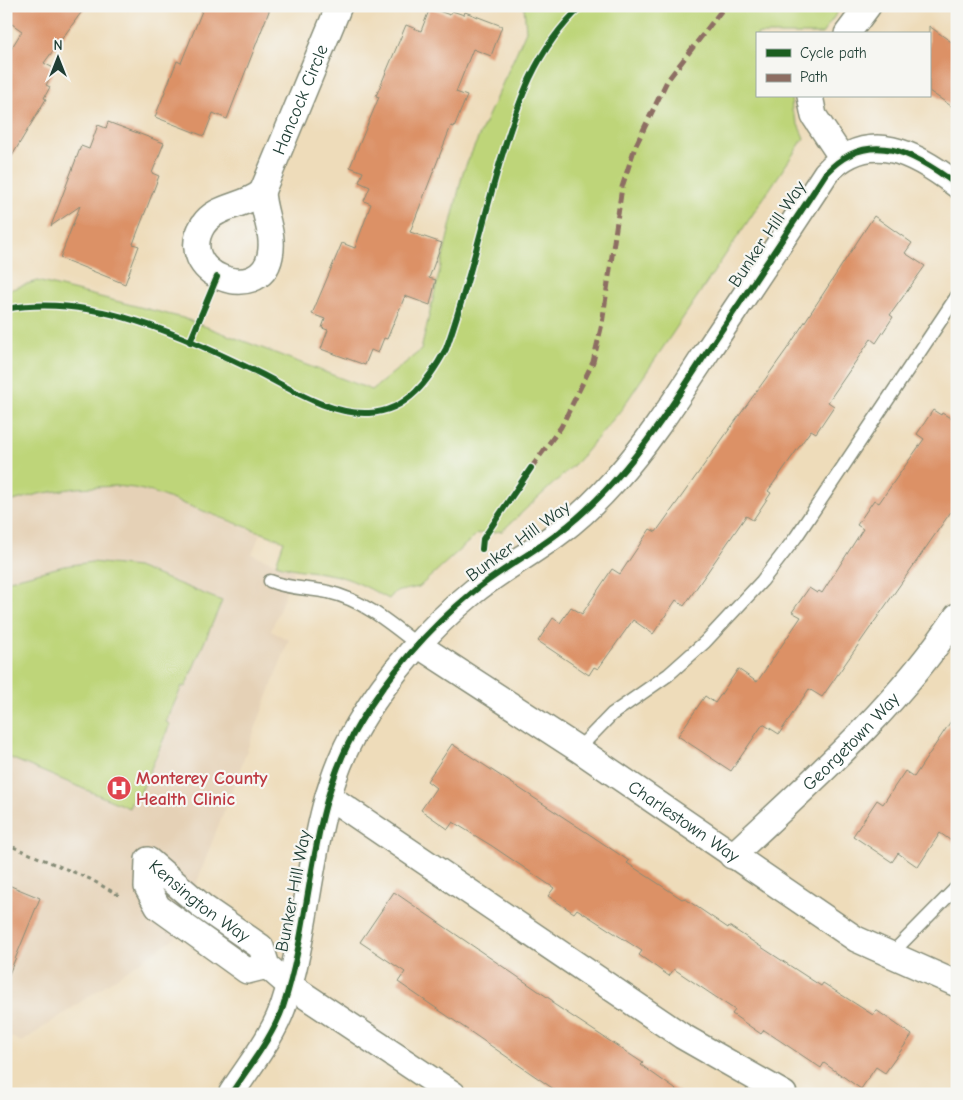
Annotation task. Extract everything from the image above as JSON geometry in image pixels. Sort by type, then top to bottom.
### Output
[{"type":"street","name":"Hancock Circle","points":[[262,192],[339,6]]},
{"type":"street","points":[[848,32],[868,6]]},
{"type":"street","points":[[810,98],[814,116],[842,158]]},
{"type":"street","name":"Bunker Hill Way","points":[[231,1094],[275,1024],[289,984],[318,834],[328,796],[342,758],[359,724],[380,692],[418,644],[473,592],[562,531],[615,481],[650,438],[826,173],[842,158],[866,149],[893,149],[926,164],[957,185]]},
{"type":"street","name":"Georgetown Way","points":[[732,856],[878,717],[910,681],[957,616]]},
{"type":"street","name":"Charlestown Way","points":[[418,644],[578,749],[856,939],[957,984]]},
{"type":"street","points":[[328,796],[682,1036],[784,1094]]},
{"type":"street","name":"Kensington Way","points":[[267,966],[247,971],[158,907],[147,887],[148,860],[203,907],[261,947],[267,966],[289,984],[453,1094]]},
{"type":"lane","points":[[578,749],[612,714],[668,675],[705,642],[762,581],[796,537],[957,296]]},
{"type":"lane","points":[[270,581],[287,587],[326,592],[352,600],[373,610],[418,644]]},
{"type":"lane","points":[[891,954],[957,887]]},
{"type":"shaded area","name":"Monterey County Health Clinic","points":[[116,486],[152,492],[260,534],[252,554],[294,571],[271,631],[289,640],[176,937],[22,1042],[6,1035],[6,503],[38,494],[77,488]]},
{"type":"green space","points":[[524,6],[842,6],[823,32],[756,32],[756,98],[791,98],[792,111],[804,138],[621,410],[578,461],[502,531],[477,534],[419,587],[395,592],[389,599],[345,578],[276,564],[284,541],[152,492],[116,486],[76,488],[38,494],[6,503],[6,291],[37,281],[183,318],[372,390],[421,350],[463,172],[526,31]]},
{"type":"green space","points":[[92,562],[137,567],[222,601],[185,687],[182,686],[166,722],[170,724],[137,801],[132,800],[129,808],[6,756],[6,581],[64,566]]},
{"type":"building","points":[[6,6],[86,6],[44,63],[55,69],[46,85],[50,87],[44,98],[46,99],[6,166],[6,57],[22,31],[6,20]]},
{"type":"building","points":[[204,6],[271,6],[227,119],[213,113],[204,136],[155,117],[177,61],[181,63]]},
{"type":"building","points":[[430,8],[450,15],[452,11],[464,15],[465,12],[502,26],[491,56],[473,49],[456,92],[467,96],[454,127],[451,126],[410,232],[442,243],[429,278],[436,280],[430,305],[405,296],[387,339],[384,338],[378,353],[371,350],[365,365],[321,349],[328,330],[322,328],[325,319],[312,314],[342,243],[355,248],[371,204],[364,201],[370,187],[359,182],[363,172],[350,167],[379,97],[376,96],[406,25],[421,31]]},
{"type":"building","points":[[929,26],[957,46],[957,110],[930,92]]},
{"type":"building","points":[[108,122],[164,143],[152,173],[159,176],[133,244],[139,246],[125,284],[60,258],[80,206],[51,226],[81,146],[89,149],[98,125],[106,128]]},
{"type":"building","points":[[874,216],[912,243],[905,253],[925,266],[890,315],[893,317],[876,343],[871,339],[828,402],[834,406],[816,433],[811,430],[768,491],[771,493],[753,520],[746,516],[684,606],[676,600],[653,634],[633,620],[598,669],[594,667],[589,675],[538,641],[553,618],[560,623],[571,607],[582,614],[612,569],[620,574],[650,529],[656,532],[789,346]]},
{"type":"building","points":[[933,410],[957,422],[957,503],[822,697],[809,689],[779,734],[763,724],[731,771],[678,736],[705,696],[715,703],[738,669],[757,682],[801,617],[792,612],[809,588],[817,593],[819,591],[822,593],[863,529],[857,525],[874,500],[879,503],[924,439],[917,434]]},
{"type":"building","points":[[957,712],[957,845],[940,833],[918,867],[898,853],[892,862],[853,836],[877,800],[883,804],[905,771],[914,777]]},
{"type":"building","points":[[452,744],[592,836],[629,861],[627,863],[682,899],[684,898],[728,928],[729,926],[821,986],[823,983],[873,1015],[876,1010],[912,1035],[885,1073],[876,1067],[861,1089],[824,1063],[821,1068],[764,1030],[761,1034],[732,1014],[735,1010],[674,969],[669,976],[639,955],[642,951],[577,909],[574,913],[548,896],[554,888],[492,846],[453,822],[448,829],[421,810],[436,788],[427,781]]},
{"type":"building","points":[[6,884],[40,898],[7,979],[6,978]]},
{"type":"building","points":[[394,892],[553,1001],[552,1003],[643,1063],[641,1065],[682,1094],[561,1094],[398,982],[405,972],[360,942]]},
{"type":"marked path","points":[[531,468],[561,427],[593,362],[602,324],[622,187],[635,147],[667,81],[725,6]]},
{"type":"cycle path","points":[[6,309],[39,306],[72,307],[104,312],[137,321],[200,345],[326,406],[354,413],[383,411],[395,407],[416,392],[432,372],[446,349],[468,279],[500,162],[521,98],[540,59],[552,40],[582,6]]},
{"type":"cycle path","points":[[231,1094],[266,1041],[283,1007],[301,936],[320,827],[342,757],[370,706],[396,670],[425,637],[473,592],[568,525],[590,507],[615,480],[663,418],[826,173],[842,159],[859,151],[875,148],[892,150],[925,163],[957,185]]},
{"type":"cycle path","points":[[190,342],[217,277]]},
{"type":"cycle path","points":[[482,549],[483,539],[531,468]]},
{"type":"place","name":"Monterey County Health Clinic","points":[[119,788]]}]
